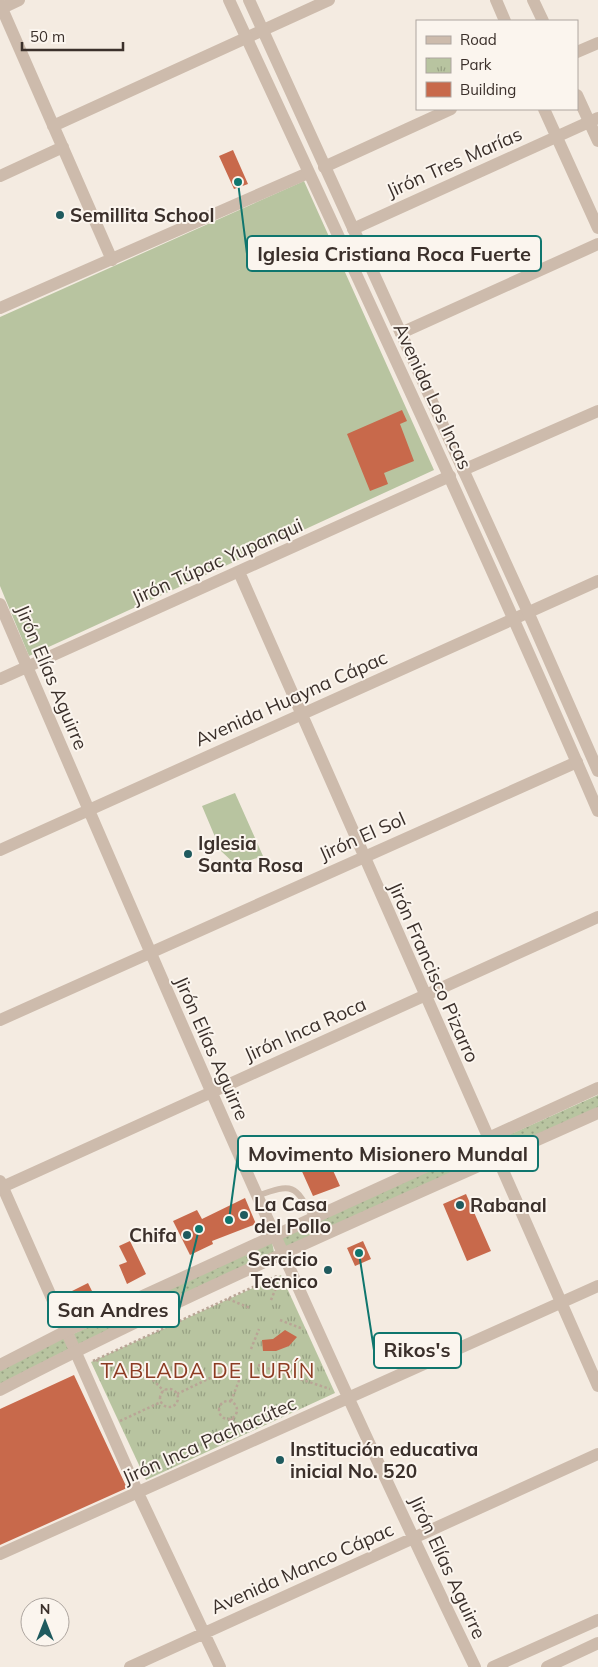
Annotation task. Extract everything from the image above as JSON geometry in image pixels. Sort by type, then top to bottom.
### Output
[{"type":"street","points":[[19,0],[1,7],[112,260]]},
{"type":"street","name":"Avenida Los Incas","points":[[229,0],[450,476],[598,811]]},
{"type":"street","name":"Avenida Los Incas","points":[[249,0],[528,612],[595,754],[598,771]]},
{"type":"street","points":[[54,126],[329,0]]},
{"type":"street","points":[[496,0],[505,20]]},
{"type":"street","points":[[533,0],[543,20]]},
{"type":"street","points":[[578,52],[598,43]]},
{"type":"street","points":[[578,96],[594,120],[598,141]]},
{"type":"street","points":[[324,166],[449,110]]},
{"type":"street","points":[[544,110],[598,228]]},
{"type":"street","name":"Jirón Tres Marías","points":[[353,229],[594,120]]},
{"type":"street","points":[[0,176],[63,147]]},
{"type":"street","points":[[0,308],[308,173]]},
{"type":"street","points":[[401,333],[598,244]]},
{"type":"street","points":[[463,470],[598,411]]},
{"type":"street","name":"Jirón Túpac Yupanqui","points":[[0,679],[450,476]]},
{"type":"street","name":"Jirón Francisco Pizarro","points":[[239,572],[598,1386]]},
{"type":"street","name":"Avenida Huayna Cápac","points":[[0,850],[598,581]]},
{"type":"street","name":"Jirón Elías Aguirre","points":[[0,604],[274,1235],[413,1539],[476,1667]]},
{"type":"street","name":"Jirón El Sol","points":[[0,1020],[363,856],[577,762]]},
{"type":"street","name":"Jirón Inca Roca","points":[[1,1186],[598,917]]},
{"type":"street","points":[[0,1365],[66,1330],[598,1088]]},
{"type":"street","points":[[0,1390],[75,1351],[283,1254],[598,1113]]},
{"type":"street","points":[[1,1186],[138,1492],[220,1667]]},
{"type":"street","name":"Jirón Inca Pachacútec","points":[[0,1554],[598,1286]]},
{"type":"street","name":"Avenida Manco Cápac","points":[[130,1667],[598,1454]]},
{"type":"street","points":[[493,1667],[598,1620]]},
{"type":"street","points":[[546,1667],[598,1643]]},
{"type":"lane","points":[[257,1196],[279,1188],[294,1190],[300,1194],[313,1218]]},
{"type":"path","points":[[282,1274],[286,1282]]},
{"type":"path","points":[[91,1362],[282,1274]]},
{"type":"path","points":[[271,1300],[282,1274]]},
{"type":"path","points":[[227,1299],[250,1308]]},
{"type":"path","points":[[280,1320],[309,1331],[305,1323]]},
{"type":"path","points":[[251,1349],[259,1329]]},
{"type":"path","points":[[96,1360],[153,1380],[164,1391]]},
{"type":"path","points":[[258,1365],[349,1398]]},
{"type":"path","points":[[177,1394],[235,1366]]},
{"type":"path","points":[[231,1401],[242,1373]]},
{"type":"path","points":[[172,1389],[177,1394],[178,1399],[173,1406],[165,1406],[161,1402],[160,1397],[164,1391],[172,1389]]},
{"type":"path","points":[[231,1401],[237,1408],[236,1414],[231,1419]]},
{"type":"path","points":[[231,1401],[222,1402],[218,1410],[222,1418],[231,1419],[244,1435]]},
{"type":"path","points":[[119,1422],[161,1402]]},
{"type":"path","points":[[115,1413],[123,1430]]},
{"type":"path","points":[[231,1419],[236,1439]]},
{"type":"green space","points":[[304,181],[434,470],[29,656],[0,586],[0,317]]},
{"type":"green space","points":[[235,793],[263,856],[236,865],[221,851],[202,806]]},
{"type":"green space","points":[[598,1095],[598,1108],[498,1152],[493,1142]]},
{"type":"green space","points":[[487,1145],[491,1155],[285,1248],[281,1237]]},
{"type":"green space","points":[[272,1242],[274,1252],[77,1345],[73,1334]]},
{"type":"green space","points":[[281,1275],[335,1393],[146,1480],[91,1362]]},
{"type":"green space","points":[[63,1337],[69,1349],[0,1385],[0,1370]]},
{"type":"building","points":[[233,150],[248,184],[234,189],[219,156]]},
{"type":"building","points":[[402,410],[407,421],[400,424],[414,461],[384,473],[388,484],[370,491],[347,434]]},
{"type":"building","points":[[318,1137],[340,1186],[313,1196],[291,1147]]},
{"type":"building","points":[[466,1194],[491,1251],[467,1261],[443,1204]]},
{"type":"building","points":[[245,1198],[256,1224],[212,1241],[213,1244],[190,1255],[173,1221],[197,1210],[202,1219]]},
{"type":"building","points":[[130,1241],[146,1274],[127,1284],[119,1265],[127,1262],[119,1246]]},
{"type":"building","points":[[363,1241],[371,1259],[355,1266],[347,1248]]},
{"type":"building","points":[[88,1283],[94,1295],[72,1306],[66,1294]]},
{"type":"building","points":[[285,1330],[297,1337],[289,1346],[276,1351],[263,1351],[262,1340],[273,1339]]},
{"type":"building","points":[[74,1375],[127,1488],[0,1545],[0,1409]]},
{"type":"place","name":"Iglesia Cristiana Roca Fuerte","points":[[238,182]]},
{"type":"place","name":"Semillita School","points":[[60,215]]},
{"type":"place","name":"Iglesia Santa Rosa","points":[[188,854]]},
{"type":"place","name":"Rabanal","points":[[460,1205]]},
{"type":"place","name":"La Casa del Pollo","points":[[244,1215]]},
{"type":"place","name":"Movimento Misionero Mundal","points":[[229,1220]]},
{"type":"place","name":"San Andres","points":[[199,1229]]},
{"type":"place","name":"Chifa","points":[[187,1235]]},
{"type":"place","name":"Rikos's","points":[[359,1253]]},
{"type":"place","name":"Sercicio Tecnico","points":[[328,1270]]},
{"type":"place","name":"Institución educativa inicial No. 520","points":[[280,1460]]},
{"type":"district","name":"TABLADA DE LURÍN","points":[[208,1371]]}]
